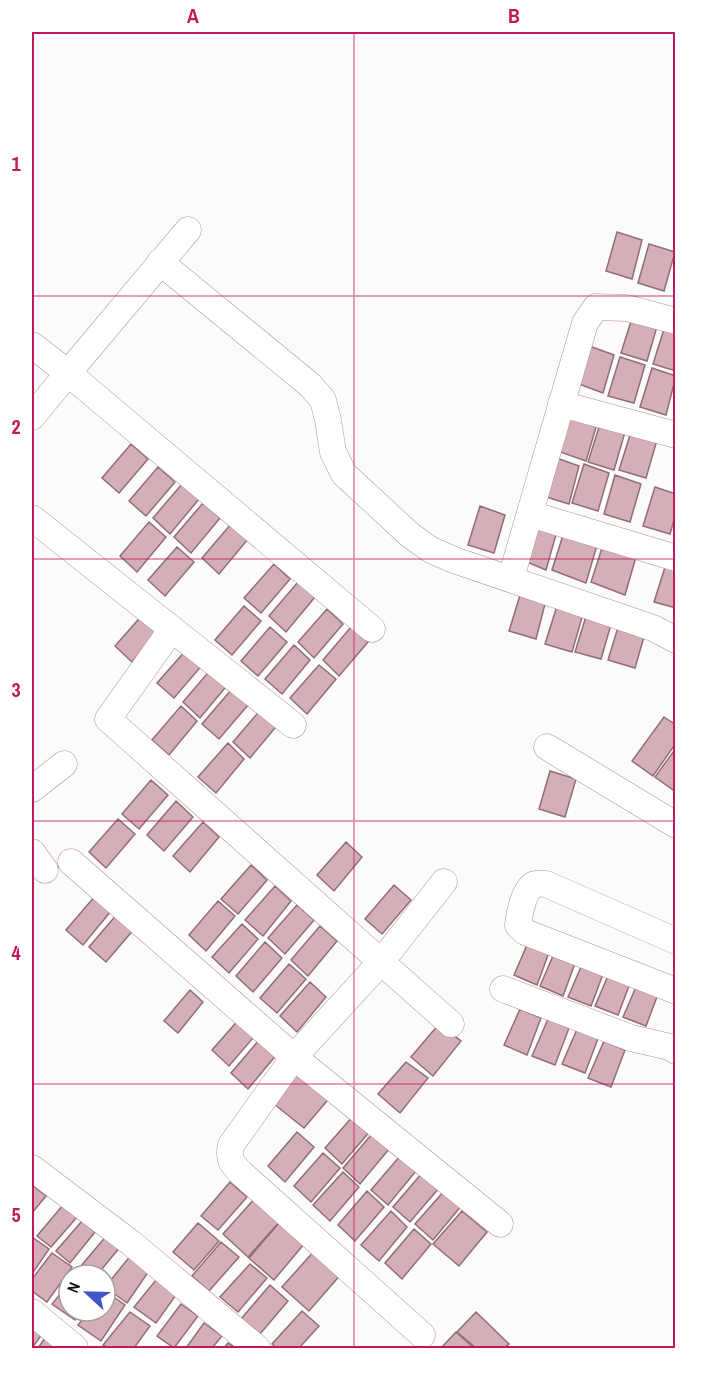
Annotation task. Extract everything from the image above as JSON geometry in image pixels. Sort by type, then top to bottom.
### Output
[{"type":"street","points":[[32,417],[188,230]]},
{"type":"street","points":[[160,262],[310,385],[323,400],[333,452],[344,474],[410,536],[431,550],[653,628],[675,640]]},
{"type":"street","points":[[511,578],[585,323],[596,307],[627,308],[675,321]]},
{"type":"street","points":[[32,345],[372,629]]},
{"type":"street","points":[[561,404],[675,435]]},
{"type":"street","points":[[530,514],[675,558]]},
{"type":"street","points":[[32,518],[293,725]]},
{"type":"street","points":[[172,629],[108,719],[451,1024]]},
{"type":"street","points":[[548,747],[675,825]]},
{"type":"street","points":[[32,789],[64,765]]},
{"type":"street","points":[[71,862],[294,1058],[500,1224]]},
{"type":"street","points":[[422,1335],[241,1173],[228,1156],[231,1145],[294,1058],[381,962],[444,882]]},
{"type":"street","points":[[675,941],[546,884],[536,884],[529,889],[519,914],[518,926],[525,932],[675,991]]},
{"type":"street","points":[[503,989],[631,1038],[674,1045]]},
{"type":"street","points":[[32,1168],[131,1243],[257,1348]]},
{"type":"street","points":[[32,1312],[75,1348]]},
{"type":"building","points":[[617,232],[642,240],[632,279],[606,271]]},
{"type":"building","points":[[649,244],[675,252],[664,291],[638,283]]},
{"type":"building","points":[[633,315],[658,323],[647,361],[621,353]]},
{"type":"building","points":[[665,326],[676,329],[676,371],[653,364]]},
{"type":"building","points":[[584,344],[614,355],[603,393],[571,381]]},
{"type":"building","points":[[620,357],[645,365],[634,403],[608,396]]},
{"type":"building","points":[[652,368],[676,376],[666,415],[640,407]]},
{"type":"building","points":[[564,411],[597,424],[586,461],[552,449]]},
{"type":"building","points":[[600,424],[625,432],[614,470],[588,462]]},
{"type":"building","points":[[631,432],[657,440],[646,478],[619,470]]},
{"type":"building","points":[[131,444],[148,459],[119,493],[102,478]]},
{"type":"building","points":[[554,457],[579,466],[569,504],[543,496]]},
{"type":"building","points":[[584,464],[609,473],[598,511],[572,503]]},
{"type":"building","points":[[158,467],[175,482],[146,516],[129,501]]},
{"type":"building","points":[[615,475],[641,484],[630,522],[604,514]]},
{"type":"building","points":[[182,484],[199,499],[170,534],[153,518]]},
{"type":"building","points":[[655,487],[676,494],[676,513],[670,534],[643,526]]},
{"type":"building","points":[[203,503],[220,518],[191,553],[174,537]]},
{"type":"building","points":[[480,506],[505,515],[494,553],[468,545]]},
{"type":"building","points":[[149,522],[166,537],[137,572],[120,556]]},
{"type":"building","points":[[533,522],[557,531],[546,570],[520,559]]},
{"type":"building","points":[[231,524],[248,539],[219,574],[202,558]]},
{"type":"building","points":[[564,532],[597,545],[586,583],[552,570]]},
{"type":"building","points":[[603,545],[636,557],[625,595],[591,582]]},
{"type":"building","points":[[177,547],[194,562],[165,596],[148,580]]},
{"type":"building","points":[[274,564],[290,579],[261,613],[244,598]]},
{"type":"building","points":[[666,564],[676,567],[676,608],[654,602]]},
{"type":"building","points":[[298,582],[315,597],[286,632],[269,616]]},
{"type":"building","points":[[521,592],[546,600],[536,639],[509,631]]},
{"type":"building","points":[[244,606],[261,621],[232,655],[215,640]]},
{"type":"building","points":[[557,606],[583,614],[572,652],[545,644]]},
{"type":"building","points":[[327,609],[343,624],[314,658],[298,642]]},
{"type":"building","points":[[144,613],[161,628],[132,662],[115,646]]},
{"type":"building","points":[[587,613],[612,621],[601,659],[575,652]]},
{"type":"building","points":[[620,621],[646,630],[635,668],[608,660]]},
{"type":"building","points":[[270,627],[287,642],[258,676],[241,661]]},
{"type":"building","points":[[351,627],[368,642],[339,676],[323,660]]},
{"type":"building","points":[[294,645],[310,660],[282,694],[265,679]]},
{"type":"building","points":[[187,649],[203,664],[174,698],[157,683]]},
{"type":"building","points":[[319,665],[336,679],[307,714],[290,698]]},
{"type":"building","points":[[212,668],[229,683],[200,718],[183,702]]},
{"type":"building","points":[[231,690],[248,705],[219,739],[202,724]]},
{"type":"building","points":[[181,706],[197,721],[169,755],[152,740]]},
{"type":"building","points":[[262,708],[279,723],[250,758],[233,742]]},
{"type":"building","points":[[664,717],[676,725],[676,743],[653,776],[632,761]]},
{"type":"building","points":[[228,743],[244,759],[216,793],[198,777]]},
{"type":"building","points":[[676,748],[676,792],[655,777]]},
{"type":"building","points":[[550,771],[576,779],[565,817],[539,809]]},
{"type":"building","points":[[151,780],[168,795],[139,829],[122,814]]},
{"type":"building","points":[[176,801],[193,817],[164,851],[147,835]]},
{"type":"building","points":[[118,819],[135,834],[106,868],[89,852]]},
{"type":"building","points":[[203,822],[219,837],[190,872],[173,856]]},
{"type":"building","points":[[346,842],[362,857],[334,891],[317,875]]},
{"type":"building","points":[[251,865],[267,880],[238,914],[221,899]]},
{"type":"building","points":[[394,885],[411,900],[382,934],[365,919]]},
{"type":"building","points":[[275,886],[291,901],[263,936],[245,920]]},
{"type":"building","points":[[95,896],[111,911],[83,945],[66,930]]},
{"type":"building","points":[[218,901],[235,916],[206,951],[189,935]]},
{"type":"building","points":[[297,905],[314,920],[285,954],[268,938]]},
{"type":"building","points":[[118,913],[135,928],[106,962],[89,947]]},
{"type":"building","points":[[242,924],[258,939],[229,973],[212,957]]},
{"type":"building","points":[[320,926],[337,941],[308,976],[291,960]]},
{"type":"building","points":[[530,938],[551,947],[537,985],[514,975]]},
{"type":"building","points":[[265,942],[282,958],[253,992],[236,976]]},
{"type":"building","points":[[556,949],[577,958],[563,996],[540,986]]},
{"type":"building","points":[[584,960],[605,969],[591,1006],[568,997]]},
{"type":"building","points":[[289,964],[306,979],[277,1013],[260,998]]},
{"type":"building","points":[[611,969],[632,978],[618,1015],[595,1006]]},
{"type":"building","points":[[639,980],[660,989],[646,1026],[623,1017]]},
{"type":"building","points":[[310,982],[326,997],[297,1032],[280,1016]]},
{"type":"building","points":[[190,990],[203,1002],[178,1033],[164,1021]]},
{"type":"building","points":[[520,1009],[541,1018],[527,1055],[504,1045]]},
{"type":"building","points":[[241,1017],[258,1032],[229,1066],[212,1050]]},
{"type":"building","points":[[548,1019],[569,1028],[555,1065],[532,1056]]},
{"type":"building","points":[[439,1024],[461,1041],[433,1076],[411,1057]]},
{"type":"building","points":[[578,1027],[599,1036],[585,1073],[562,1064]]},
{"type":"building","points":[[260,1039],[277,1054],[248,1089],[231,1073]]},
{"type":"building","points":[[604,1041],[625,1050],[611,1087],[588,1078]]},
{"type":"building","points":[[406,1062],[428,1078],[400,1113],[378,1094]]},
{"type":"building","points":[[298,1066],[332,1095],[304,1128],[269,1100]]},
{"type":"building","points":[[354,1115],[371,1130],[342,1164],[325,1148]]},
{"type":"building","points":[[297,1132],[314,1147],[285,1182],[268,1166]]},
{"type":"building","points":[[372,1134],[389,1149],[360,1184],[343,1168]]},
{"type":"building","points":[[323,1153],[340,1168],[311,1202],[294,1186]]},
{"type":"building","points":[[400,1156],[416,1171],[388,1205],[371,1190]]},
{"type":"building","points":[[343,1172],[359,1187],[330,1221],[313,1205]]},
{"type":"building","points":[[422,1173],[439,1188],[410,1222],[393,1207]]},
{"type":"building","points":[[230,1182],[247,1197],[218,1230],[201,1216]]},
{"type":"building","points":[[32,1185],[46,1196],[32,1213]]},
{"type":"building","points":[[445,1190],[462,1205],[433,1240],[415,1224]]},
{"type":"building","points":[[367,1191],[384,1207],[355,1241],[338,1225]]},
{"type":"building","points":[[256,1197],[281,1220],[248,1257],[223,1234]]},
{"type":"building","points":[[63,1205],[77,1217],[51,1247],[37,1236]]},
{"type":"building","points":[[391,1211],[407,1227],[379,1261],[361,1245]]},
{"type":"building","points":[[462,1211],[487,1232],[459,1266],[433,1244]]},
{"type":"building","points":[[82,1221],[95,1232],[70,1263],[56,1251]]},
{"type":"building","points":[[198,1223],[219,1241],[194,1270],[173,1252]]},
{"type":"building","points":[[279,1223],[304,1244],[274,1280],[249,1258]]},
{"type":"building","points":[[414,1229],[431,1244],[402,1279],[385,1263]]},
{"type":"building","points":[[107,1235],[120,1247],[107,1263],[84,1263]]},
{"type":"building","points":[[32,1237],[49,1249],[32,1274]]},
{"type":"building","points":[[221,1242],[239,1257],[209,1291],[192,1276]]},
{"type":"building","points":[[315,1250],[342,1273],[309,1311],[282,1287]]},
{"type":"building","points":[[52,1253],[66,1263],[57,1263],[57,1288],[47,1302],[32,1291],[32,1279]]},
{"type":"building","points":[[132,1254],[151,1268],[127,1303],[117,1296],[117,1272]]},
{"type":"building","points":[[250,1264],[267,1278],[238,1312],[220,1297]]},
{"type":"building","points":[[161,1274],[181,1288],[156,1323],[134,1307]]},
{"type":"building","points":[[270,1285],[288,1301],[260,1334],[241,1319]]},
{"type":"building","points":[[57,1298],[57,1307],[52,1304]]},
{"type":"building","points":[[117,1299],[125,1305],[117,1317]]},
{"type":"building","points":[[181,1304],[198,1316],[174,1348],[157,1336]]},
{"type":"building","points":[[302,1311],[319,1326],[299,1348],[277,1348],[272,1344]]},
{"type":"building","points":[[130,1312],[150,1326],[134,1348],[108,1348],[103,1345]]},
{"type":"building","points":[[476,1312],[509,1344],[504,1348],[476,1348],[457,1332]]},
{"type":"building","points":[[80,1323],[113,1323],[101,1341],[78,1325]]},
{"type":"building","points":[[204,1323],[222,1336],[212,1348],[186,1348]]},
{"type":"building","points":[[32,1325],[43,1333],[32,1348]]},
{"type":"building","points":[[456,1332],[474,1348],[441,1348]]},
{"type":"building","points":[[45,1338],[60,1348],[38,1348]]},
{"type":"building","points":[[228,1343],[236,1348],[224,1348]]}]
